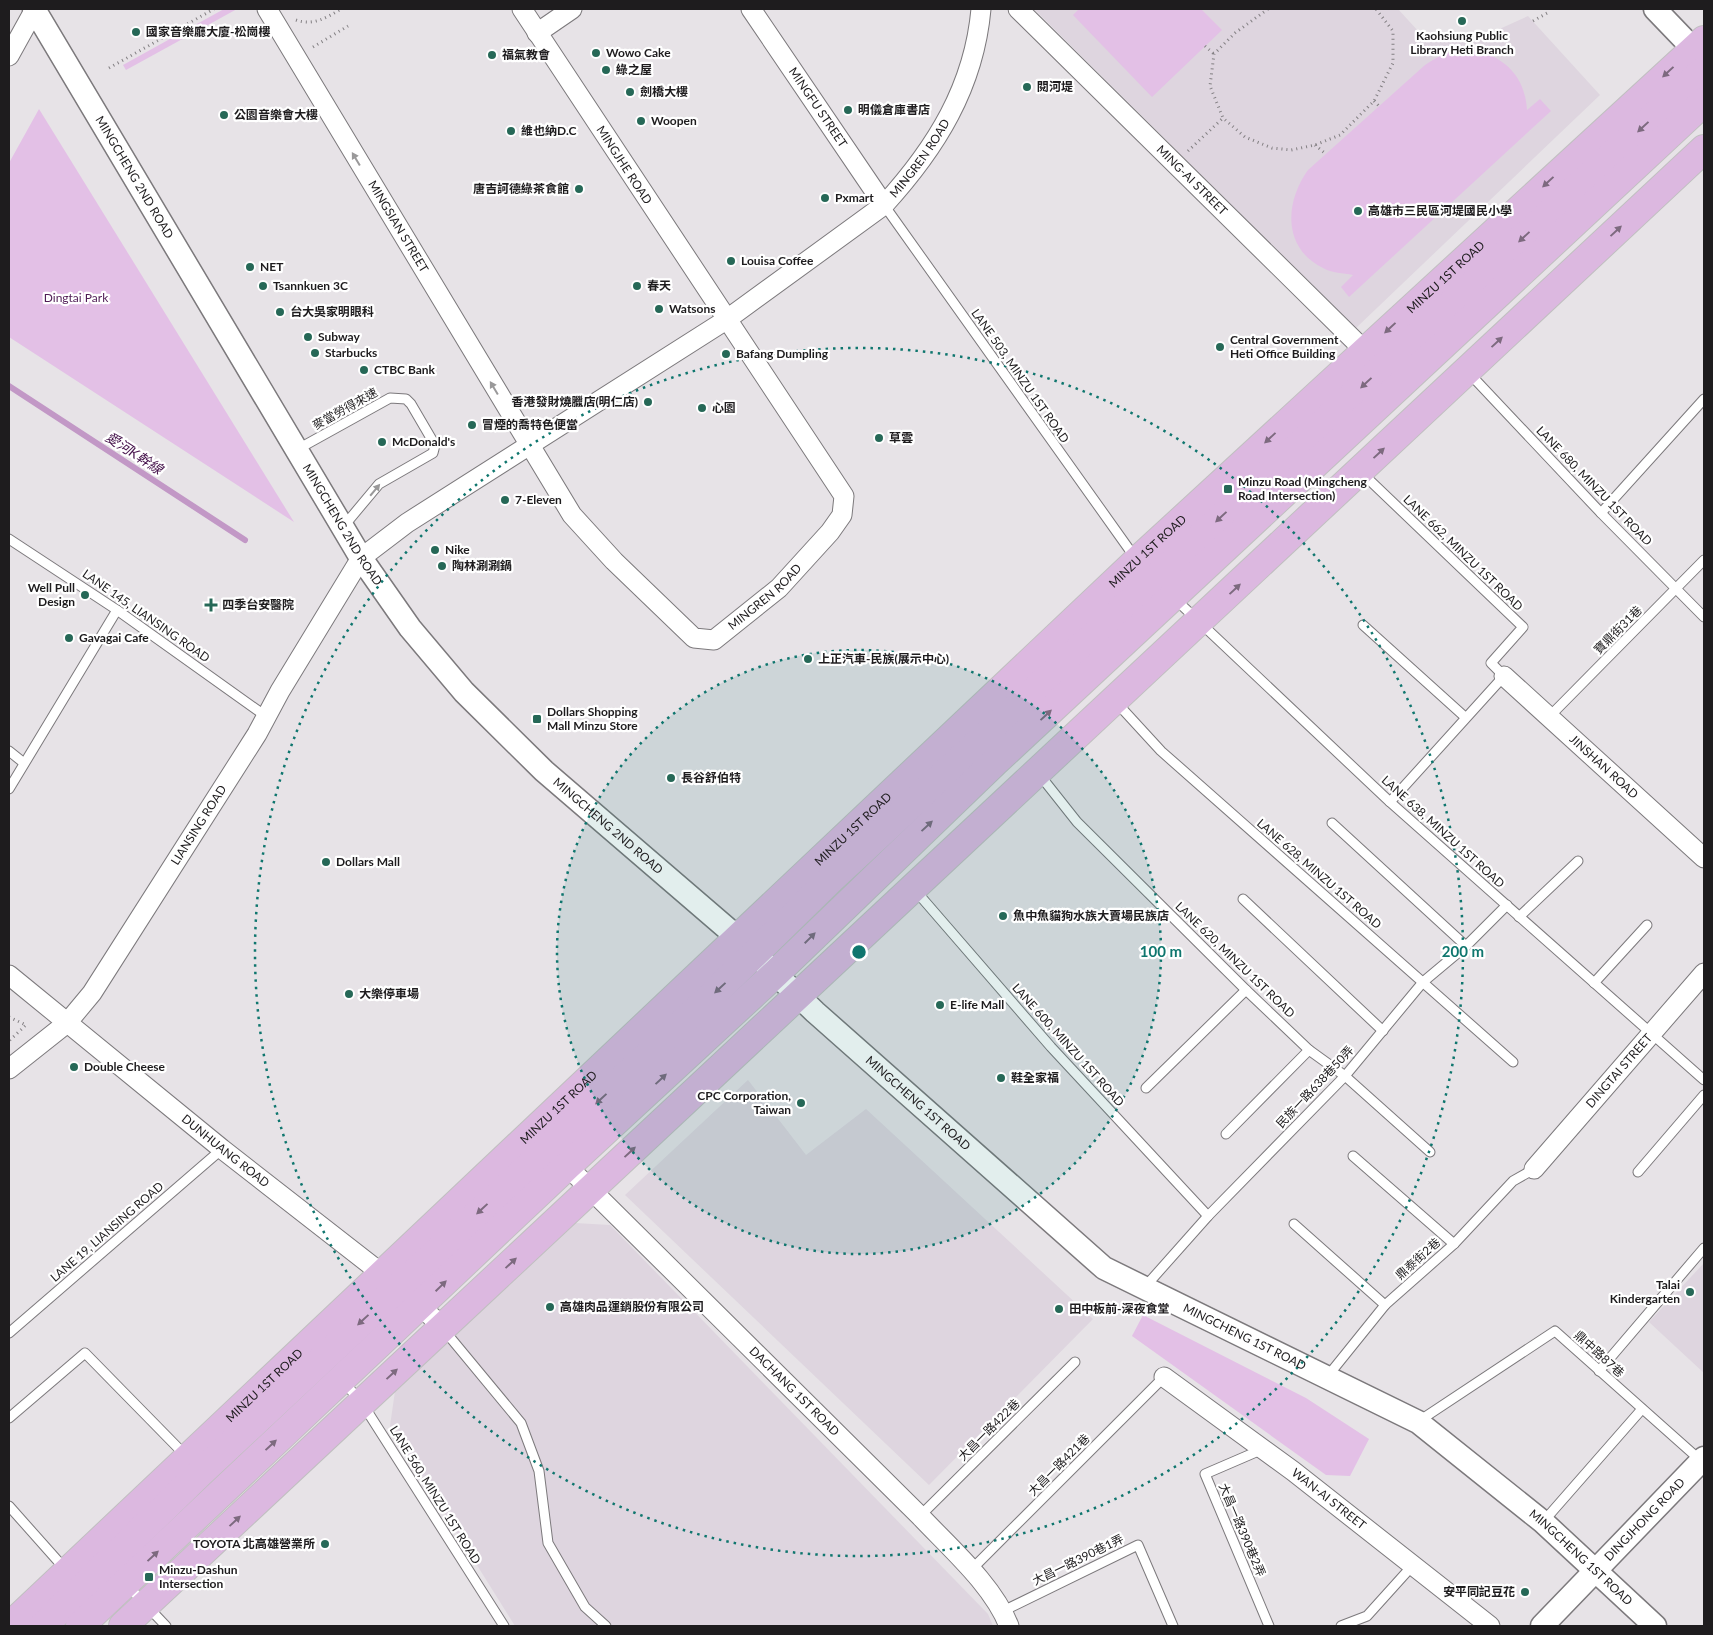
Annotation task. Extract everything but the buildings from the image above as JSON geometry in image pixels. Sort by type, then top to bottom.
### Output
[{"type":"main road","name":"MINZU 1ST ROAD","points":[[80,1626],[567,1166],[776,973],[892,859],[981,742],[1137,561],[1365,351],[1702,55]]},
{"type":"main road","name":"MINZU 1ST ROAD","points":[[43,1626],[194,1465],[746,946],[831,879],[981,742],[1702,55]]},
{"type":"main road","name":"MINZU 1ST ROAD","points":[[981,742],[1172,596],[1704,102]]},
{"type":"main road","points":[[123,1626],[1704,149]]},
{"type":"main road","points":[[981,742],[1028,780]]},
{"type":"main road","name":"MINZU 1ST ROAD","points":[[10,1626],[66,1571],[194,1465]]},
{"type":"street","points":[[9,56],[34,9]]},
{"type":"street","name":"MINGCHENG 2ND ROAD","points":[[34,9],[343,527],[410,628],[464,692],[544,772],[746,946]]},
{"type":"street","name":"MINGSIAN STREET","points":[[267,9],[528,444]]},
{"type":"street","name":"MINGJHE ROAD","points":[[522,9],[726,320]]},
{"type":"street","points":[[537,33],[572,9]]},
{"type":"street","name":"MINGFU STREET","points":[[752,9],[884,205]]},
{"type":"street","name":"MINGREN ROAD","points":[[362,558],[407,523],[528,444],[726,320],[884,205],[904,183],[958,101],[971,66],[979,36],[982,9]]},
{"type":"street","name":"MING-AI STREET","points":[[1018,9],[1365,351]]},
{"type":"street","points":[[1655,9],[1702,55]]},
{"type":"street","name":"MINGREN ROAD","points":[[528,444],[572,515],[614,561],[694,638],[714,640],[778,588],[830,532],[842,515],[844,496],[726,320]]},
{"type":"street","name":"LIANSING ROAD","points":[[9,1069],[67,1023],[92,993],[267,717],[280,691],[362,558]]},
{"type":"street","name":"JINSHAN ROAD","points":[[1504,676],[1704,858]]},
{"type":"street","name":"MINGCHENG 1ST ROAD","points":[[746,946],[798,996],[1104,1268],[1418,1422],[1543,1522],[1655,1626]]},
{"type":"street","name":"DINGTAI STREET","points":[[1534,1169],[1704,973]]},
{"type":"street","name":"DUNHUANG ROAD","points":[[9,975],[222,1149],[390,1280],[442,1328]]},
{"type":"street","name":"DACHANG 1ST ROAD","points":[[567,1166],[920,1516],[971,1570],[1006,1619]]},
{"type":"street","name":"WAN-AI STREET","points":[[1164,1377],[1263,1449],[1490,1626]]},
{"type":"street","name":"DINGJHONG ROAD","points":[[1542,1626],[1703,1461]]},
{"type":"lane","name":"LANE 503, MINZU 1ST ROAD","points":[[884,205],[1137,561]]},
{"type":"lane","name":"LANE 680, MINZU 1ST ROAD","points":[[1467,371],[1675,590],[1704,617]]},
{"type":"lane","name":"麥當勞得來速","points":[[297,450],[390,398],[406,400],[411,404],[435,445],[434,450],[379,484],[343,527]]},
{"type":"lane","points":[[1601,513],[1704,399]]},
{"type":"lane","name":"LANE 662, MINZU 1ST ROAD","points":[[1360,472],[1523,627],[1491,663],[1504,676]]},
{"type":"lane","name":"LANE 145, LIANSING ROAD","points":[[9,539],[117,610],[267,717]]},
{"type":"lane","name":"寶鼎街31巷","points":[[1549,717],[1704,560]]},
{"type":"lane","name":"LANE 638, MINZU 1ST ROAD","points":[[1172,596],[1390,802],[1704,1080]]},
{"type":"lane","points":[[9,789],[117,610]]},
{"type":"lane","points":[[1363,625],[1465,718]]},
{"type":"lane","points":[[1390,802],[1504,676]]},
{"type":"lane","name":"LANE 628, MINZU 1ST ROAD","points":[[1114,700],[1161,751],[1513,1062]]},
{"type":"lane","points":[[9,751],[24,763]]},
{"type":"lane","name":"LANE 620, MINZU 1ST ROAD","points":[[1028,780],[1077,822],[1309,1050],[1345,1076],[1430,1152]]},
{"type":"lane","points":[[1332,823],[1466,946]]},
{"type":"lane","points":[[1520,917],[1578,861]]},
{"type":"lane","name":"LANE 600, MINZU 1ST ROAD","points":[[913,888],[1051,1047],[1208,1216]]},
{"type":"lane","points":[[1243,899],[1383,1031]]},
{"type":"lane","name":"民族一路638巷50弄","points":[[1144,1288],[1208,1216],[1345,1076],[1423,982],[1466,946],[1506,906]]},
{"type":"lane","points":[[1594,983],[1647,925]]},
{"type":"lane","points":[[1146,1088],[1246,990]]},
{"type":"lane","points":[[1226,1134],[1309,1050]]},
{"type":"lane","points":[[1638,1172],[1704,1095]]},
{"type":"lane","name":"LANE 19, LIANSING ROAD","points":[[9,1333],[222,1149]]},
{"type":"lane","points":[[1353,1156],[1454,1244]]},
{"type":"lane","name":"鼎泰街2巷","points":[[1328,1377],[1385,1305],[1454,1244],[1512,1182],[1534,1169]]},
{"type":"lane","points":[[1294,1224],[1385,1305]]},
{"type":"lane","points":[[1599,1371],[1704,1248]]},
{"type":"lane","points":[[442,1328],[521,1423],[539,1471],[548,1543],[585,1607],[606,1626]]},
{"type":"lane","name":"鼎中路87巷","points":[[1418,1422],[1555,1331],[1703,1461]]},
{"type":"lane","points":[[9,1418],[85,1353],[194,1465]]},
{"type":"lane","name":"大昌一路422巷","points":[[920,1516],[1075,1362]]},
{"type":"lane","name":"大昌一路421巷","points":[[971,1570],[1164,1377]]},
{"type":"lane","name":"LANE 560, MINZU 1ST ROAD","points":[[342,1380],[362,1403],[504,1626]]},
{"type":"lane","points":[[1543,1522],[1642,1409]]},
{"type":"lane","name":"大昌一路390巷2弄","points":[[1263,1449],[1205,1474],[1269,1626]]},
{"type":"lane","points":[[9,1506],[66,1571]]},
{"type":"lane","name":"大昌一路390巷1弄","points":[[1006,1619],[1138,1545],[1173,1626]]},
{"type":"lane","points":[[1341,1626],[1367,1616],[1413,1566]]},
{"type":"lane","points":[[125,1583],[166,1626]]},
{"type":"path","points":[[109,68],[214,9]]},
{"type":"path","points":[[292,18],[304,23],[317,22],[341,9]]},
{"type":"path","points":[[1268,9],[1234,33],[1214,54],[1210,86],[1223,118],[1244,137],[1272,148],[1291,150],[1315,145],[1340,135],[1374,101],[1394,63],[1393,31],[1376,9]]},
{"type":"path","points":[[1533,21],[1549,12]]},
{"type":"path","points":[[306,51],[348,26]]},
{"type":"path","points":[[1205,46],[1214,54]]},
{"type":"path","points":[[1374,101],[1379,106]]},
{"type":"path","points":[[1175,164],[1223,118]]},
{"type":"path","points":[[1315,145],[1326,154]]},
{"type":"path","points":[[9,1017],[26,1025],[9,1041]]},
{"type":"shaded area","name":"高雄市三民區河堤國民小學","points":[[1034,9],[1398,9],[1419,32],[1439,41],[1473,41],[1528,16],[1600,95],[1356,328]]},
{"type":"shaded area","points":[[748,1080],[806,1155],[866,1109],[1093,1319],[929,1485],[625,1195]]},
{"type":"shaded area","points":[[575,1223],[610,1225],[988,1614],[993,1626],[515,1626],[390,1426],[395,1391]]},
{"type":"shaded area","name":"Talai Kindergarten","points":[[1704,1263],[1704,1373],[1649,1322]]},
{"type":"green space","points":[[224,9],[237,9],[126,70],[123,65]]},
{"type":"green space","points":[[1079,9],[1201,9],[1222,30],[1152,97],[1073,15]]},
{"type":"green space","points":[[1472,49],[1494,57],[1511,70],[1522,87],[1527,110],[1540,99],[1551,111],[1349,297],[1341,287],[1353,275],[1326,270],[1300,249],[1294,237],[1292,210],[1300,183],[1308,170],[1425,65],[1447,53]]},
{"type":"green space","name":"Dingtai Park","points":[[39,109],[294,522],[9,337],[9,163]]},
{"type":"green space","points":[[1143,1315],[1306,1398],[1369,1439],[1350,1476],[1326,1475],[1132,1336]]},
{"type":"waterway","name":"愛河K幹線","points":[[9,386],[245,540]]},
{"type":"place","name":"Kaohsiung Public Library Heti Branch","points":[[1462,21]]},
{"type":"place","name":"國家音樂廳大廈-松崗樓","points":[[136,32]]},
{"type":"place","name":"Wowo Cake","points":[[596,53]]},
{"type":"place","name":"福氣教會","points":[[492,55]]},
{"type":"place","name":"綠之屋","points":[[606,70]]},
{"type":"place","name":"閱河堤","points":[[1027,87]]},
{"type":"place","name":"劍橋大樓","points":[[630,92]]},
{"type":"place","name":"明儀倉庫書店","points":[[848,110]]},
{"type":"place","name":"公園音樂會大樓","points":[[224,115]]},
{"type":"place","name":"Woopen","points":[[641,121]]},
{"type":"place","name":"維也納D.C","points":[[511,131]]},
{"type":"place","name":"唐吉訶德綠茶食館","points":[[579,189]]},
{"type":"place","name":"Pxmart","points":[[825,198]]},
{"type":"place","name":"高雄市三民區河堤國民小學","points":[[1358,211]]},
{"type":"place","name":"Louisa Coffee","points":[[731,261]]},
{"type":"place","name":"NET","points":[[250,267]]},
{"type":"place","name":"Tsannkuen 3C","points":[[263,286]]},
{"type":"place","name":"春天","points":[[637,286]]},
{"type":"place","name":"Watsons","points":[[659,309]]},
{"type":"place","name":"台大吳家明眼科","points":[[280,312]]},
{"type":"place","name":"Subway","points":[[308,337]]},
{"type":"place","name":"Central Government Heti Office Building","points":[[1220,347]]},
{"type":"place","name":"Starbucks","points":[[315,353]]},
{"type":"place","name":"Bafang Dumpling","points":[[726,354]]},
{"type":"place","name":"CTBC Bank","points":[[364,370]]},
{"type":"place","name":"香港發財燒臘店(明仁店)","points":[[648,402]]},
{"type":"place","name":"心園","points":[[702,408]]},
{"type":"place","name":"冒煙的喬特色便當","points":[[472,425]]},
{"type":"place","name":"草雲","points":[[879,438]]},
{"type":"place","name":"McDonald's","points":[[382,442]]},
{"type":"place","name":"Minzu Road (Mingcheng Road Intersection)","points":[[1228,489]]},
{"type":"place","name":"7-Eleven","points":[[505,500]]},
{"type":"place","name":"Nike","points":[[435,550]]},
{"type":"place","name":"陶林涮涮鍋","points":[[442,566]]},
{"type":"place","name":"Well Pull Design","points":[[85,595]]},
{"type":"place","name":"四季台安醫院","points":[[211,605]]},
{"type":"place","name":"Gavagai Cafe","points":[[69,638]]},
{"type":"place","name":"上正汽車-民族(展示中心)","points":[[808,659]]},
{"type":"place","name":"Dollars Shopping Mall Minzu Store","points":[[537,719]]},
{"type":"place","name":"長谷舒伯特","points":[[671,778]]},
{"type":"place","name":"Dollars Mall","points":[[326,862]]},
{"type":"place","name":"魚中魚貓狗水族大賣場民族店","points":[[1003,916]]},
{"type":"place","name":"大樂停車場","points":[[349,994]]},
{"type":"place","name":"E-life Mall","points":[[940,1005]]},
{"type":"place","name":"Double Cheese","points":[[74,1067]]},
{"type":"place","name":"鞋全家福","points":[[1001,1078]]},
{"type":"place","name":"CPC Corporation, Taiwan","points":[[801,1103]]},
{"type":"place","name":"Talai Kindergarten","points":[[1690,1292]]},
{"type":"place","name":"高雄肉品運銷股份有限公司","points":[[550,1307]]},
{"type":"place","name":"田中板前-深夜食堂","points":[[1059,1309]]},
{"type":"place","name":"TOYOTA 北高雄營業所","points":[[325,1544]]},
{"type":"place","name":"Minzu-Dashun Intersection","points":[[149,1577]]},
{"type":"place","name":"安平同記豆花","points":[[1525,1592]]}]
